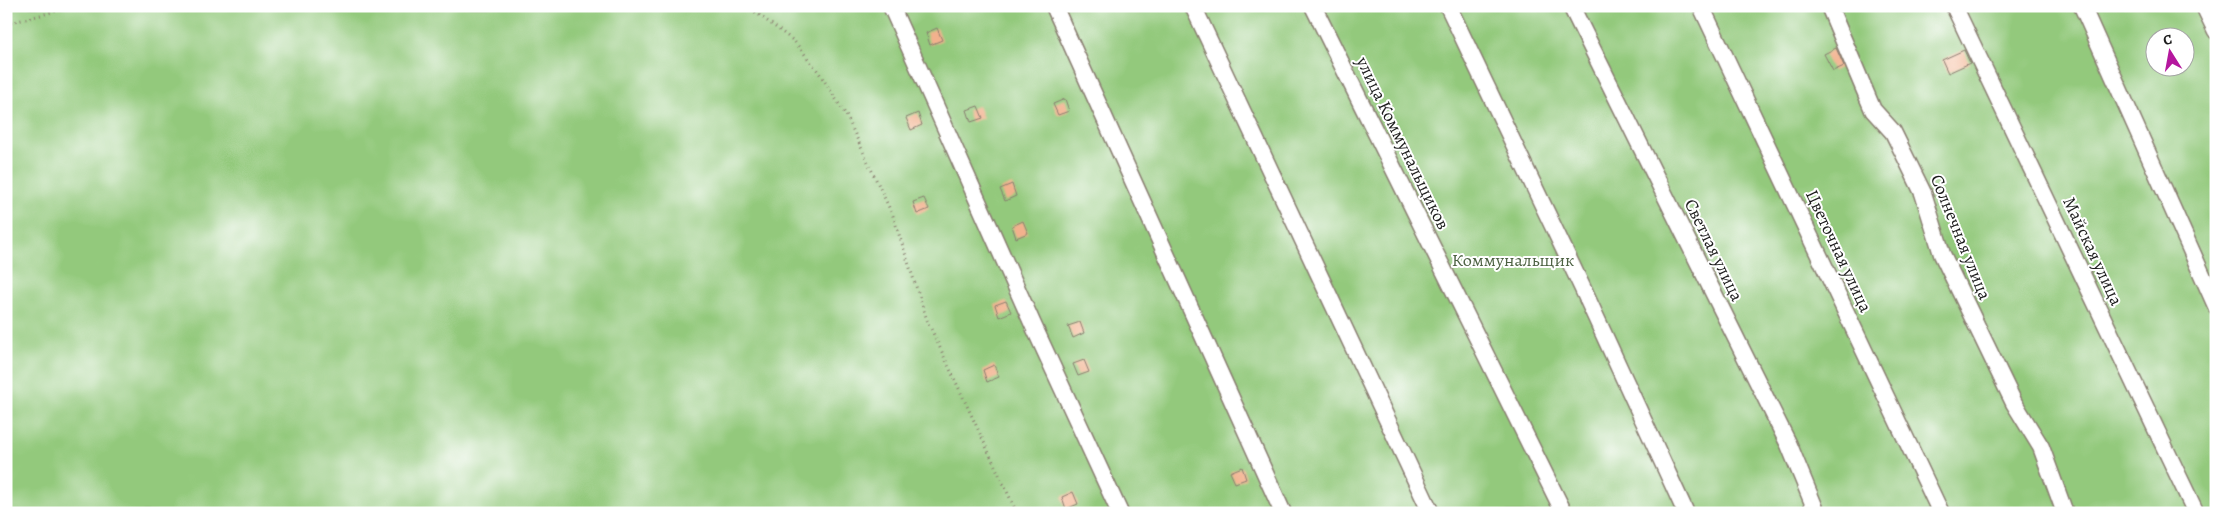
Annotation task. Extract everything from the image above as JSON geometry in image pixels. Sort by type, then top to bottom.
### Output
[{"type":"street","points":[[891,6],[1120,513]]},
{"type":"street","points":[[1054,6],[1283,513]]},
{"type":"street","points":[[1193,6],[1431,513]]},
{"type":"street","name":"улица Коммунальщиков","points":[[1313,6],[1564,513]]},
{"type":"street","points":[[1448,6],[1582,287],[1686,513]]},
{"type":"street","name":"Светлая улица","points":[[1572,6],[1788,445],[1817,513]]},
{"type":"street","name":"Цветочная улица","points":[[1701,6],[1941,513]]},
{"type":"street","name":"Солнечная улица","points":[[1828,6],[1873,110],[1893,132],[1923,193],[1942,254],[2014,403],[2041,447],[2065,513]]},
{"type":"street","name":"Майская улица","points":[[1954,6],[2196,513]]},
{"type":"street","points":[[2082,6],[2216,306]]},
{"type":"street","points":[[2204,6],[2216,31]]},
{"type":"path","points":[[6,24],[76,6]]},
{"type":"path","points":[[747,6],[794,41],[818,70],[846,115],[893,216],[927,320],[1017,513]]},
{"type":"green space","name":"Коммунальщик","points":[[6,6],[2216,6],[2216,513],[6,513]]},
{"type":"building","points":[[937,28],[942,40],[930,45],[926,33]]},
{"type":"building","points":[[1836,48],[1844,66],[1833,71],[1824,54]]},
{"type":"building","points":[[1964,50],[1970,63],[1948,73],[1942,60]]},
{"type":"building","points":[[1065,99],[1069,111],[1058,115],[1053,104]]},
{"type":"building","points":[[978,106],[983,118],[971,122],[967,110]]},
{"type":"building","points":[[918,113],[922,125],[911,130],[906,118]]},
{"type":"building","points":[[1012,184],[1016,196],[1005,201],[1000,189]]},
{"type":"building","points":[[924,198],[929,209],[917,214],[913,202]]},
{"type":"building","points":[[1023,221],[1028,233],[1016,238],[1012,226]]},
{"type":"building","points":[[1006,301],[1011,312],[999,317],[995,305]]},
{"type":"building","points":[[1080,322],[1084,333],[1073,338],[1068,326]]},
{"type":"building","points":[[1084,360],[1089,372],[1078,376],[1073,364]]},
{"type":"building","points":[[994,365],[999,377],[987,382],[983,370]]},
{"type":"building","points":[[1242,467],[1246,479],[1235,483],[1230,472]]},
{"type":"building","points":[[1073,492],[1078,504],[1066,509],[1062,497]]}]
